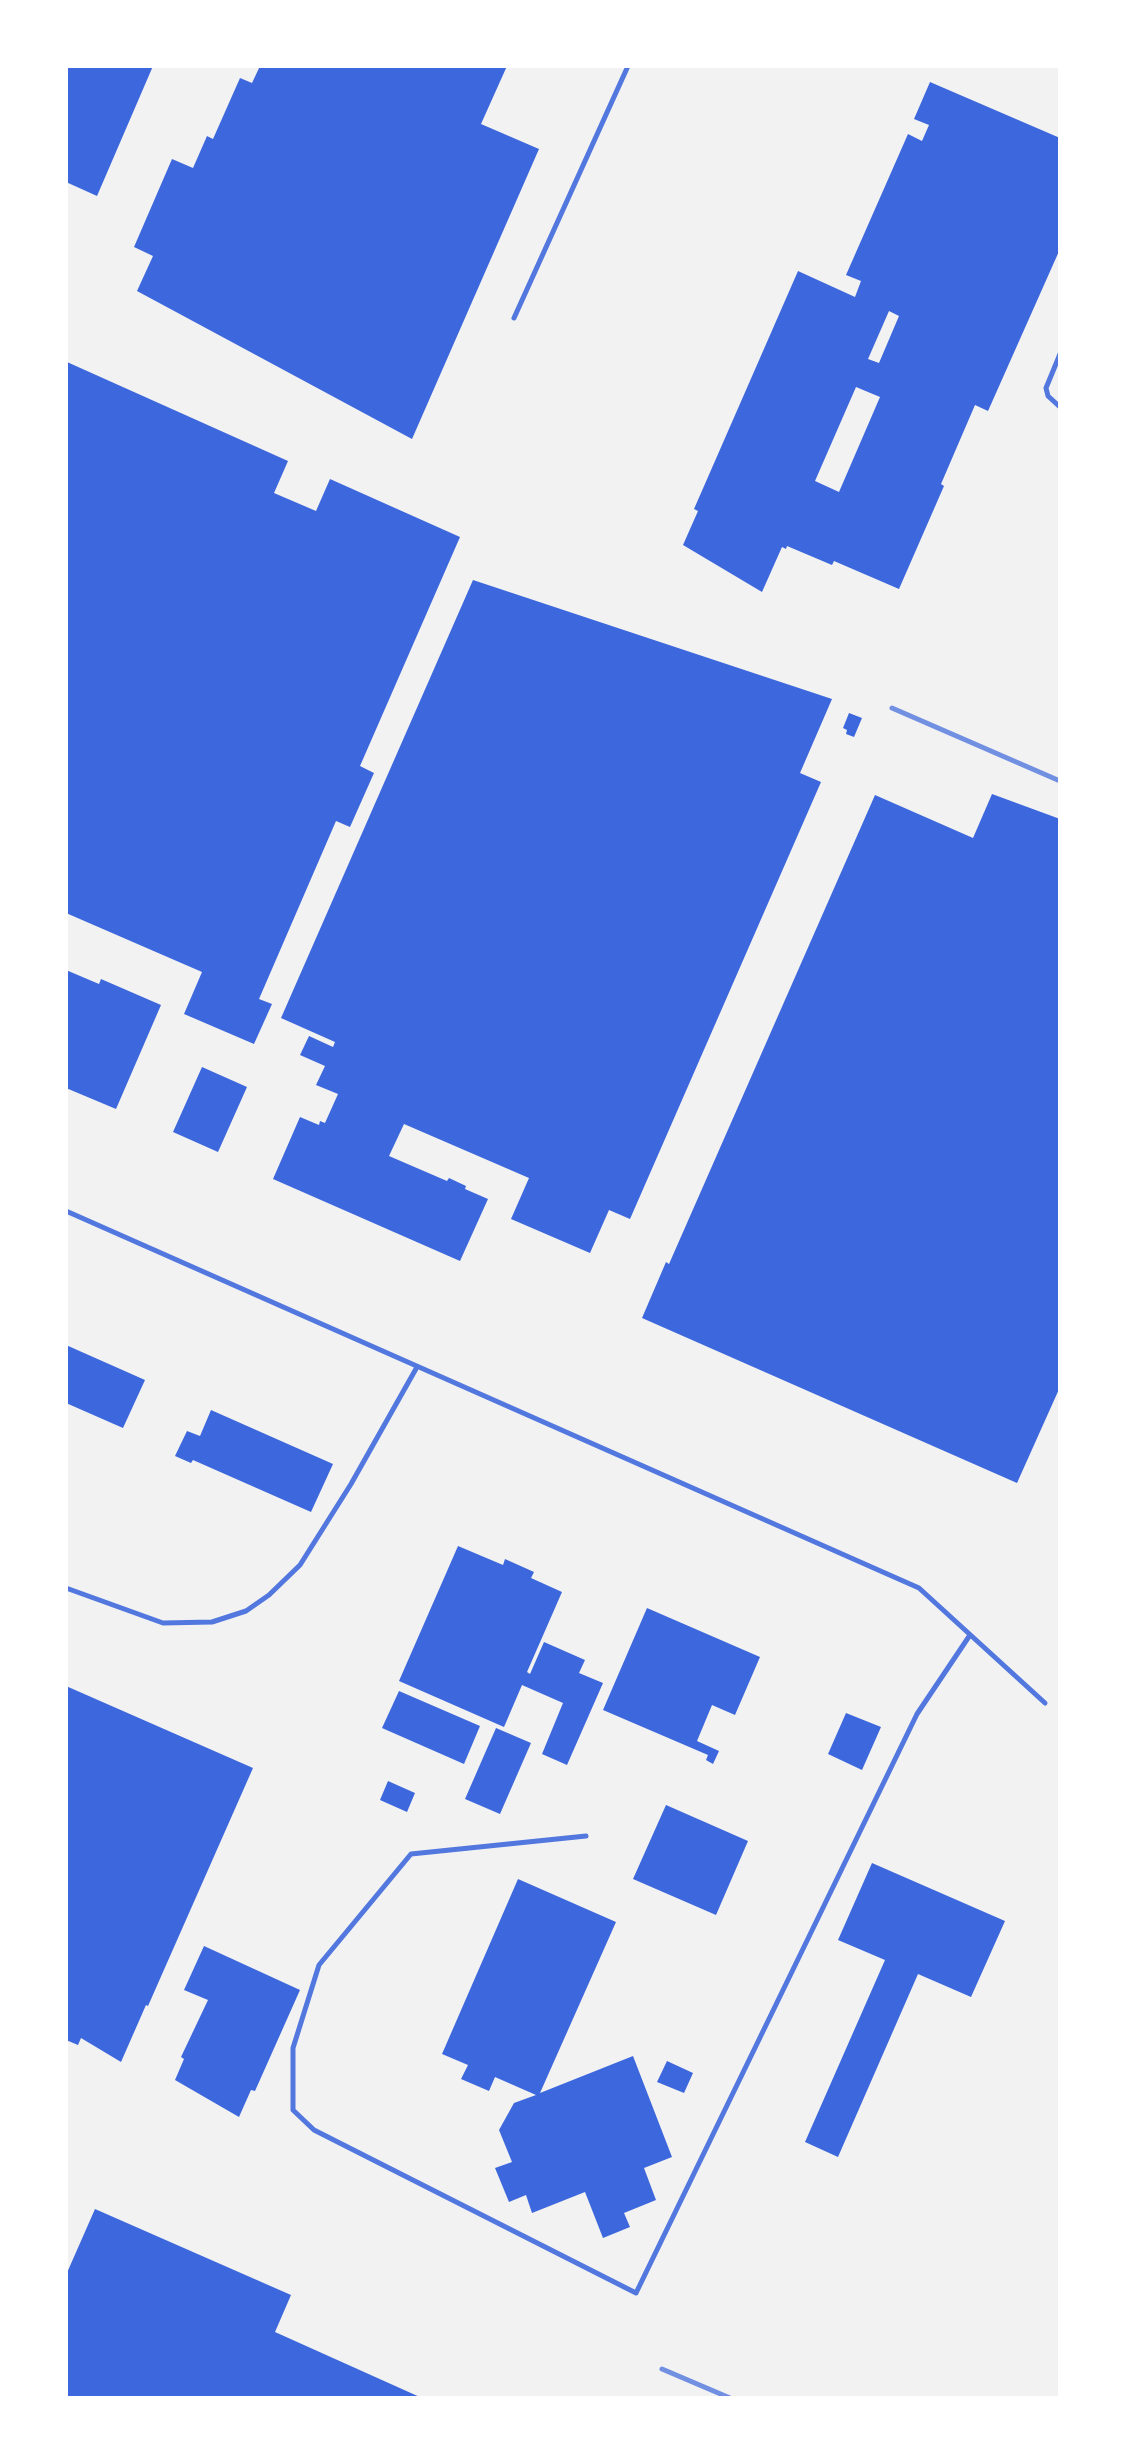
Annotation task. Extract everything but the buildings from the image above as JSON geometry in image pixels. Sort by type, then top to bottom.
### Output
[{"type":"lane","points":[[514,318],[628,66]]},
{"type":"lane","points":[[1059,354],[1046,388],[1048,396],[1059,407]]},
{"type":"lane","points":[[66,1211],[919,1588],[1045,1703]]},
{"type":"lane","points":[[66,1588],[163,1623],[212,1622],[246,1611],[269,1595],[300,1565],[351,1484],[417,1367]]},
{"type":"lane","points":[[586,1836],[411,1854],[318,1965],[293,2048],[293,2110],[314,2130],[636,2293],[917,1714],[970,1635]]},
{"type":"railway","points":[[892,708],[1060,781]]},
{"type":"railway","points":[[662,2369],[730,2398]]}]
